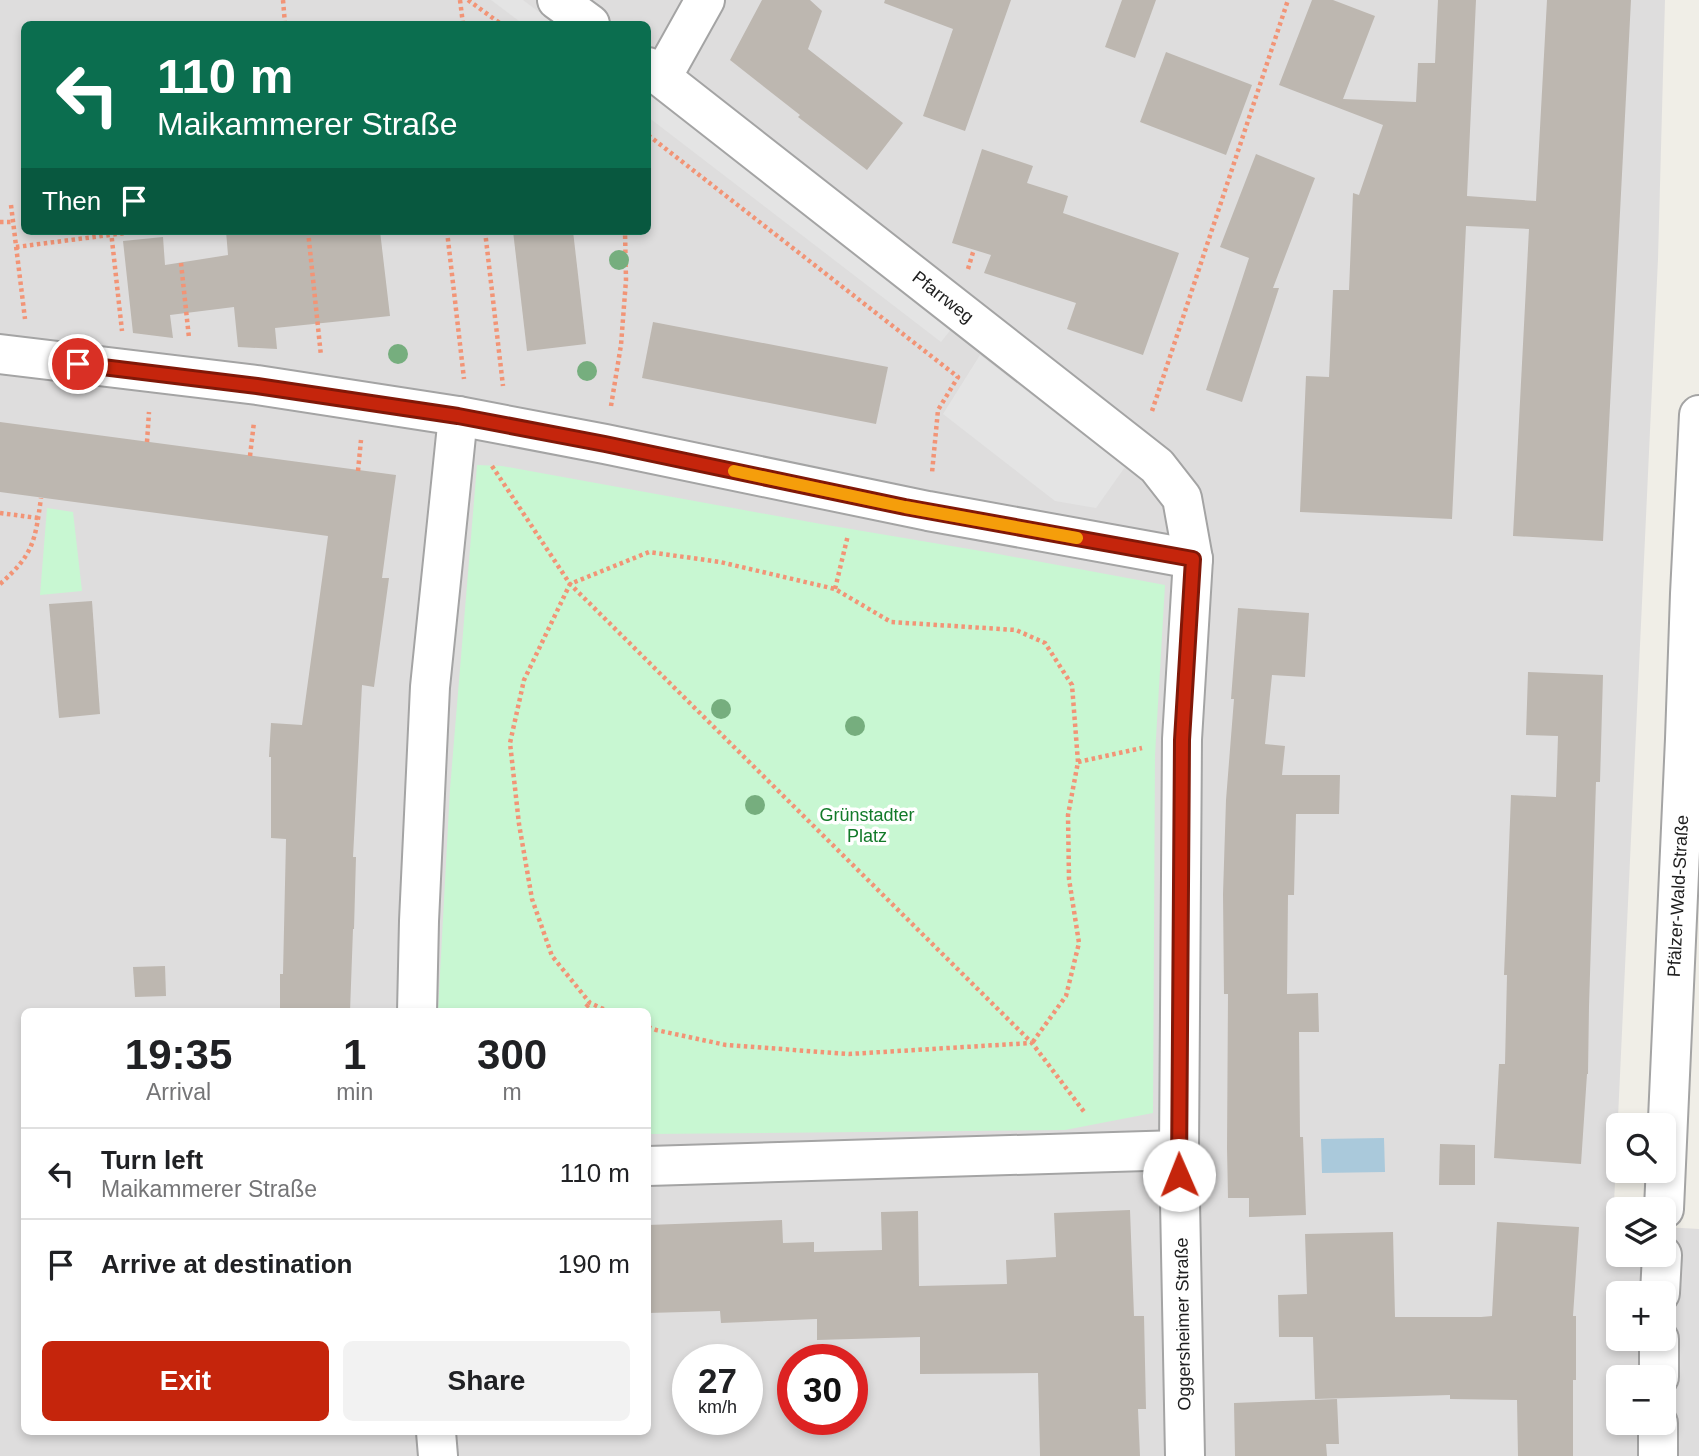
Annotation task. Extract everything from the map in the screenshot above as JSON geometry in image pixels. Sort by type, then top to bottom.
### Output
[{"type":"street","points":[[557,0],[586,21]]},
{"type":"street","points":[[655,72],[705,0]]},
{"type":"street","name":"Pfarrweg","points":[[655,72],[1157,466],[1182,498],[1193,559]]},
{"type":"street","points":[[15,356],[325,395],[463,417],[928,511],[1193,559],[1182,740],[1179,1150],[651,1166]]},
{"type":"street","name":"Pfälzer-Wald-Straße","points":[[1665,1197],[1699,415]]},
{"type":"street","points":[[417,1008],[430,687],[463,417]]},
{"type":"street","name":"Oggersheimer Straße","points":[[1179,1150],[1185,1456]]},
{"type":"street","points":[[436,1435],[438,1456]]},
{"type":"street","points":[[1658,1435],[1658,1456]]},
{"type":"path","points":[[283,0],[285,21]]},
{"type":"path","points":[[460,0],[463,21]]},
{"type":"path","points":[[468,0],[497,21]]},
{"type":"path","points":[[1153,407],[1288,0]]},
{"type":"path","points":[[651,137],[958,377],[938,410],[928,511]]},
{"type":"path","points":[[11,205],[16,247],[15,356]]},
{"type":"path","points":[[0,222],[13,222]]},
{"type":"path","points":[[16,247],[97,235]]},
{"type":"path","points":[[111,235],[126,370]]},
{"type":"path","points":[[308,235],[325,395]]},
{"type":"path","points":[[447,235],[463,417],[570,584],[1032,1043],[1116,1152]]},
{"type":"path","points":[[485,235],[507,425]]},
{"type":"path","points":[[605,444],[622,332],[626,280],[625,235]]},
{"type":"path","points":[[181,262],[186,313]]},
{"type":"path","points":[[835,589],[857,497]]},
{"type":"path","points":[[0,584],[19,567],[31,548],[37,531],[41,498]]},
{"type":"path","points":[[0,513],[38,519]]},
{"type":"path","points":[[601,1008],[590,1003],[552,956],[532,899],[519,824],[510,743],[524,680],[570,584],[649,552],[720,562],[835,589],[891,622],[1016,630],[1045,643],[1072,685],[1078,762],[1068,815],[1069,878],[1079,943],[1066,996],[1032,1043]]},
{"type":"path","points":[[1078,762],[1182,740]]},
{"type":"path","points":[[585,1008],[590,1003]]},
{"type":"path","points":[[651,1028],[726,1045],[849,1054],[1032,1043]]},
{"type":"shaded area","points":[[0,0],[1665,0],[1658,259],[1618,1113],[1606,1113],[1606,1183],[1615,1183],[1614,1197],[1606,1197],[1606,1267],[1676,1267],[1676,1228],[1699,1229],[1699,1456],[0,1456]]},
{"type":"shaded area","points":[[491,0],[523,0],[551,21],[519,21]]},
{"type":"shaded area","points":[[651,96],[952,328],[941,342],[651,119]]},
{"type":"shaded area","points":[[980,355],[1125,467],[1096,508],[1055,501],[943,414]]},
{"type":"green space","name":"Grünstadter Platz","points":[[477,465],[502,466],[1165,585],[1155,755],[1153,1113],[1065,1130],[651,1134],[651,1008],[438,1008],[450,789]]},
{"type":"green space","points":[[47,508],[73,512],[82,591],[40,595]]},
{"type":"water","points":[[1384,1138],[1385,1172],[1322,1173],[1321,1139]]},
{"type":"building","points":[[762,0],[810,0],[822,11],[808,49],[903,123],[867,170],[730,60]]},
{"type":"building","points":[[885,0],[1011,0],[965,131],[923,116],[953,29],[884,3]]},
{"type":"building","points":[[1122,0],[1156,0],[1135,58],[1105,47]]},
{"type":"building","points":[[1312,0],[1333,0],[1375,16],[1343,99],[1416,102],[1418,63],[1435,63],[1438,0],[1476,0],[1467,196],[1536,201],[1547,0],[1631,0],[1603,541],[1513,536],[1529,229],[1466,226],[1452,519],[1300,512],[1306,376],[1329,377],[1333,290],[1349,290],[1353,193],[1359,195],[1383,125],[1279,85]]},
{"type":"building","points":[[1166,52],[1252,85],[1226,155],[1140,122]]},
{"type":"building","points":[[982,149],[1033,166],[1027,183],[1068,196],[1063,213],[1179,253],[1143,355],[1067,329],[1076,303],[984,273],[991,255],[952,243]]},
{"type":"building","points":[[1256,154],[1315,178],[1273,288],[1279,288],[1242,402],[1206,390],[1249,258],[1220,247]]},
{"type":"building","points":[[226,235],[380,235],[390,316],[275,328],[277,349],[238,347],[234,307],[170,315],[173,338],[133,333],[123,241],[163,237],[165,265],[228,255]]},
{"type":"building","points":[[513,235],[573,235],[586,344],[527,351]]},
{"type":"building","points":[[653,322],[888,367],[876,424],[642,378]]},
{"type":"building","points":[[0,422],[396,475],[382,578],[389,578],[374,687],[362,685],[353,857],[356,857],[350,1008],[280,1008],[286,839],[271,838],[271,723],[302,725],[328,536],[0,492]]},
{"type":"building","points":[[92,601],[100,714],[59,718],[49,604]]},
{"type":"building","points":[[1238,608],[1309,613],[1305,677],[1272,675],[1265,744],[1285,746],[1282,775],[1340,775],[1339,814],[1296,814],[1294,895],[1288,895],[1287,994],[1318,993],[1319,1032],[1299,1032],[1300,1137],[1303,1137],[1306,1215],[1249,1217],[1249,1198],[1228,1198],[1228,994],[1224,994],[1223,894],[1226,800],[1234,699],[1231,699]]},
{"type":"building","points":[[1528,672],[1603,675],[1600,782],[1596,782],[1588,1074],[1581,1164],[1494,1158],[1499,1064],[1505,1064],[1507,975],[1504,975],[1511,795],[1556,797],[1558,736],[1526,735]]},
{"type":"building","points":[[165,966],[166,996],[135,997],[133,967]]},
{"type":"building","points":[[1440,1144],[1475,1145],[1475,1185],[1439,1185]]},
{"type":"building","points":[[1130,1210],[1134,1316],[1144,1316],[1146,1409],[1138,1409],[1140,1456],[1040,1456],[1038,1373],[920,1374],[920,1337],[817,1340],[817,1319],[721,1323],[720,1311],[651,1313],[651,1225],[782,1220],[783,1243],[814,1242],[814,1252],[882,1250],[881,1212],[918,1211],[919,1286],[1007,1284],[1006,1260],[1056,1257],[1054,1213]]},
{"type":"building","points":[[1497,1222],[1579,1227],[1573,1316],[1576,1316],[1576,1380],[1573,1380],[1573,1456],[1518,1456],[1517,1400],[1450,1399],[1450,1395],[1315,1399],[1313,1337],[1279,1337],[1278,1295],[1307,1294],[1305,1234],[1393,1232],[1395,1317],[1481,1317],[1492,1316]]},
{"type":"building","points":[[1337,1399],[1339,1444],[1326,1444],[1327,1456],[1235,1456],[1234,1403]]},
{"type":"slow traffic","points":[[734,471],[905,507],[1077,538]]},
{"type":"route","points":[[78,364],[257,386],[458,416],[905,507],[1193,559],[1182,740],[1179,1175]]}]
